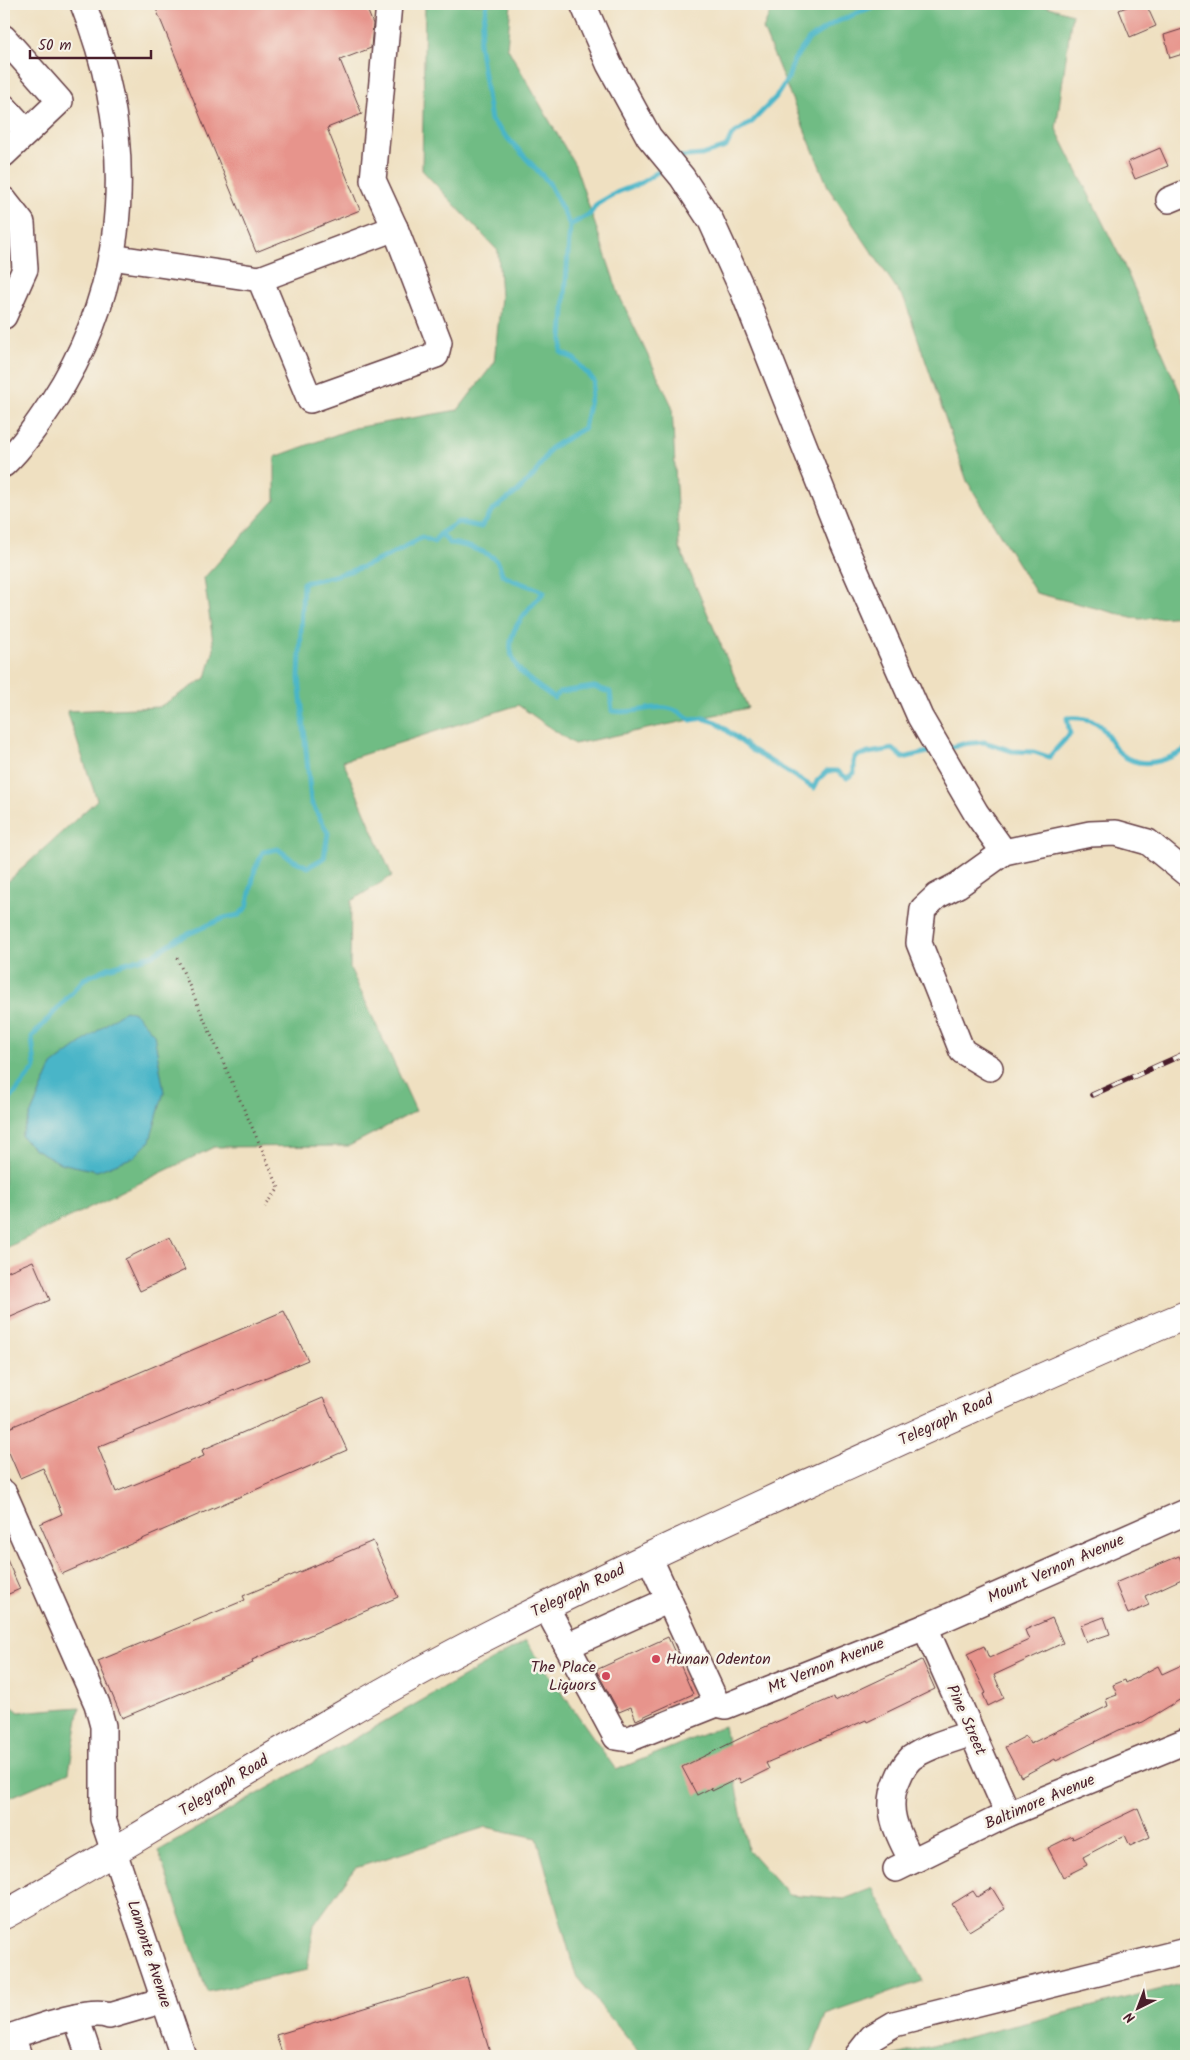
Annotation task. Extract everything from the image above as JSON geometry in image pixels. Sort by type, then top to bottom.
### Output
[{"type":"main road","name":"Telegraph Road","points":[[4,1915],[115,1853],[296,1742],[482,1638],[649,1557],[1061,1368],[1186,1315]]},
{"type":"main road","name":"Telegraph Road","points":[[1061,1368],[1186,1328]]},
{"type":"main road","name":"Telegraph Road","points":[[4,1935],[115,1853]]},
{"type":"street","points":[[4,464],[43,416],[70,374],[103,296],[116,235],[119,179],[115,124],[104,67],[83,4]]},
{"type":"street","points":[[260,279],[310,400],[436,355],[439,342],[395,228],[373,180],[389,4]]},
{"type":"street","points":[[583,4],[609,64],[649,137],[682,177],[711,221],[743,291],[841,538],[920,717],[976,813],[1004,852]]},
{"type":"street","points":[[4,38],[60,102],[4,154]]},
{"type":"street","points":[[4,107],[28,132]]},
{"type":"street","points":[[4,200],[22,223],[25,269],[4,316]]},
{"type":"street","points":[[111,257],[260,279],[395,228]]},
{"type":"street","points":[[990,1068],[962,1051],[919,943],[923,909],[937,896],[958,885],[1004,852],[1090,834],[1116,832],[1148,842],[1186,873]]},
{"type":"street","name":"Lamonte Avenue","points":[[4,1493],[98,1704],[103,1726],[103,1819],[182,2056]]},
{"type":"street","name":"Mount Vernon Avenue","points":[[925,1627],[1186,1512]]},
{"type":"street","points":[[649,1557],[721,1705]]},
{"type":"street","points":[[546,1607],[567,1646],[669,1600]]},
{"type":"street","name":"Mt Vernon Avenue","points":[[567,1646],[616,1737],[629,1739],[925,1627]]},
{"type":"street","name":"Pine Street","points":[[925,1627],[1008,1814]]},
{"type":"street","name":"Baltimore Avenue","points":[[972,1733],[920,1752],[910,1760],[900,1773],[893,1790],[892,1814],[904,1865],[1008,1814],[1186,1741]]},
{"type":"street","points":[[857,2056],[872,2037],[894,2024],[1186,1951]]},
{"type":"street","points":[[19,2056],[12,2036],[78,2024],[104,2024],[109,2016],[164,2000]]},
{"type":"street","points":[[78,2024],[89,2056]]},
{"type":"path","points":[[177,958],[279,1188],[265,1207]]},
{"type":"green space","points":[[425,4],[511,4],[507,47],[575,165],[619,295],[672,406],[679,547],[748,708],[574,744],[518,705],[343,761],[392,876],[351,901],[350,968],[416,1111],[349,1146],[214,1147],[4,1249],[4,885],[97,800],[67,711],[159,707],[206,678],[214,649],[204,578],[275,500],[275,457],[354,428],[458,410],[494,363],[501,297],[498,251],[422,170]]},
{"type":"green space","points":[[774,4],[1039,4],[1072,14],[1056,129],[1123,263],[1186,406],[1186,616],[1139,619],[1036,593],[967,481],[905,301],[829,189],[763,29]]},
{"type":"green space","points":[[526,1641],[616,1770],[724,1726],[748,1849],[788,1894],[844,1899],[873,1888],[923,1981],[826,2015],[810,2056],[642,2056],[576,1976],[537,1838],[486,1827],[355,1868],[314,1925],[307,1970],[207,1992],[158,1851]]},
{"type":"green space","points":[[4,1700],[19,1712],[80,1707],[69,1772],[4,1800]]},
{"type":"green space","points":[[1186,1983],[1186,2056],[892,2056]]},
{"type":"water","points":[[125,1010],[135,1013],[154,1034],[164,1092],[150,1141],[134,1157],[97,1171],[60,1163],[33,1148],[21,1136],[52,1065]]},
{"type":"building","points":[[154,4],[365,4],[373,24],[371,48],[340,60],[362,114],[327,128],[360,210],[256,252]]},
{"type":"building","points":[[1134,4],[1146,4],[1156,26],[1130,37],[1119,10]]},
{"type":"building","points":[[1186,28],[1186,53],[1170,58],[1164,35]]},
{"type":"building","points":[[1160,148],[1168,166],[1135,179],[1128,162]]},
{"type":"building","points":[[170,1237],[185,1270],[140,1291],[125,1259]]},
{"type":"building","points":[[33,1261],[50,1300],[4,1320],[4,1273]]},
{"type":"building","points":[[284,1311],[308,1360],[98,1447],[116,1492],[204,1456],[202,1450],[323,1398],[347,1450],[62,1574],[40,1524],[62,1514],[43,1468],[20,1478],[4,1441],[4,1430]]},
{"type":"building","points":[[373,1541],[398,1597],[252,1660],[253,1663],[122,1718],[98,1661],[245,1600],[243,1596]]},
{"type":"building","points":[[4,1553],[20,1589],[4,1596]]},
{"type":"building","points":[[1179,1556],[1186,1571],[1186,1577],[1145,1596],[1149,1605],[1128,1614],[1115,1583]]},
{"type":"building","points":[[1104,1617],[1110,1634],[1086,1642],[1080,1626]]},
{"type":"building","points":[[1052,1618],[1063,1643],[994,1675],[1004,1698],[988,1706],[983,1694],[986,1693],[967,1654],[984,1646],[989,1658],[1029,1640],[1025,1630]]},
{"type":"building","points":[[668,1637],[693,1694],[636,1720],[631,1707],[619,1712],[596,1670]]},
{"type":"building","points":[[922,1660],[935,1689],[867,1722],[866,1720],[766,1763],[769,1769],[741,1783],[739,1778],[712,1791],[711,1788],[697,1795],[682,1767],[751,1733],[834,1697],[835,1701]]},
{"type":"building","points":[[1186,1663],[1186,1696],[1143,1722],[1119,1730],[1056,1761],[1055,1759],[1021,1777],[1005,1747],[1026,1736],[1030,1744],[1108,1706],[1106,1699],[1117,1695],[1113,1685],[1125,1680],[1126,1683],[1158,1666],[1162,1674]]},
{"type":"building","points":[[1138,1808],[1150,1837],[1130,1846],[1125,1835],[1083,1857],[1087,1865],[1063,1877],[1048,1848],[1072,1836],[1073,1839]]},
{"type":"building","points":[[992,1888],[1005,1909],[969,1931],[952,1904],[973,1891],[977,1897]]},
{"type":"building","points":[[467,1977],[491,2056],[283,2056],[276,2035]]},
{"type":"waterway","points":[[4,1107],[35,1068],[32,1037],[84,979],[108,968],[153,955],[177,939],[224,918],[239,915],[247,907],[255,869],[263,852],[278,849],[291,859],[308,867],[324,858],[328,833],[311,802],[299,677],[303,583],[365,566],[392,554],[422,537],[434,542],[441,533],[458,522],[481,527],[493,510],[517,492],[534,475],[551,448],[584,428],[594,381],[574,359],[561,352],[570,225],[549,183],[491,120],[479,43],[487,4]]},
{"type":"waterway","points":[[677,157],[702,155],[726,147],[732,135],[752,122],[776,97],[788,78],[794,60],[809,39],[834,23],[872,7],[919,4]]},
{"type":"waterway","points":[[570,225],[590,214],[597,204],[618,192],[641,183],[661,170]]},
{"type":"waterway","points":[[441,533],[449,543],[459,544],[492,557],[498,562],[502,574],[507,577],[544,592],[516,627],[511,647],[512,657],[521,672],[554,698],[560,692],[594,687],[610,692],[612,711],[624,712],[662,707],[680,713],[691,720],[703,718],[716,722],[752,750],[814,788],[817,781],[827,771],[837,771],[847,778],[854,773],[854,757],[863,754],[893,749],[903,758],[928,752]]},
{"type":"waterway","points":[[950,748],[963,744],[984,742],[1012,751],[1034,752],[1049,757],[1070,734],[1067,718],[1075,718],[1097,723],[1104,729],[1114,747],[1128,759],[1136,762],[1145,763],[1162,760],[1186,749]]},
{"type":"railway","points":[[1092,1095],[1186,1053]]},
{"type":"place","name":"Hunan Odenton","points":[[656,1659]]},
{"type":"place","name":"The Place Liquors","points":[[606,1676]]}]
